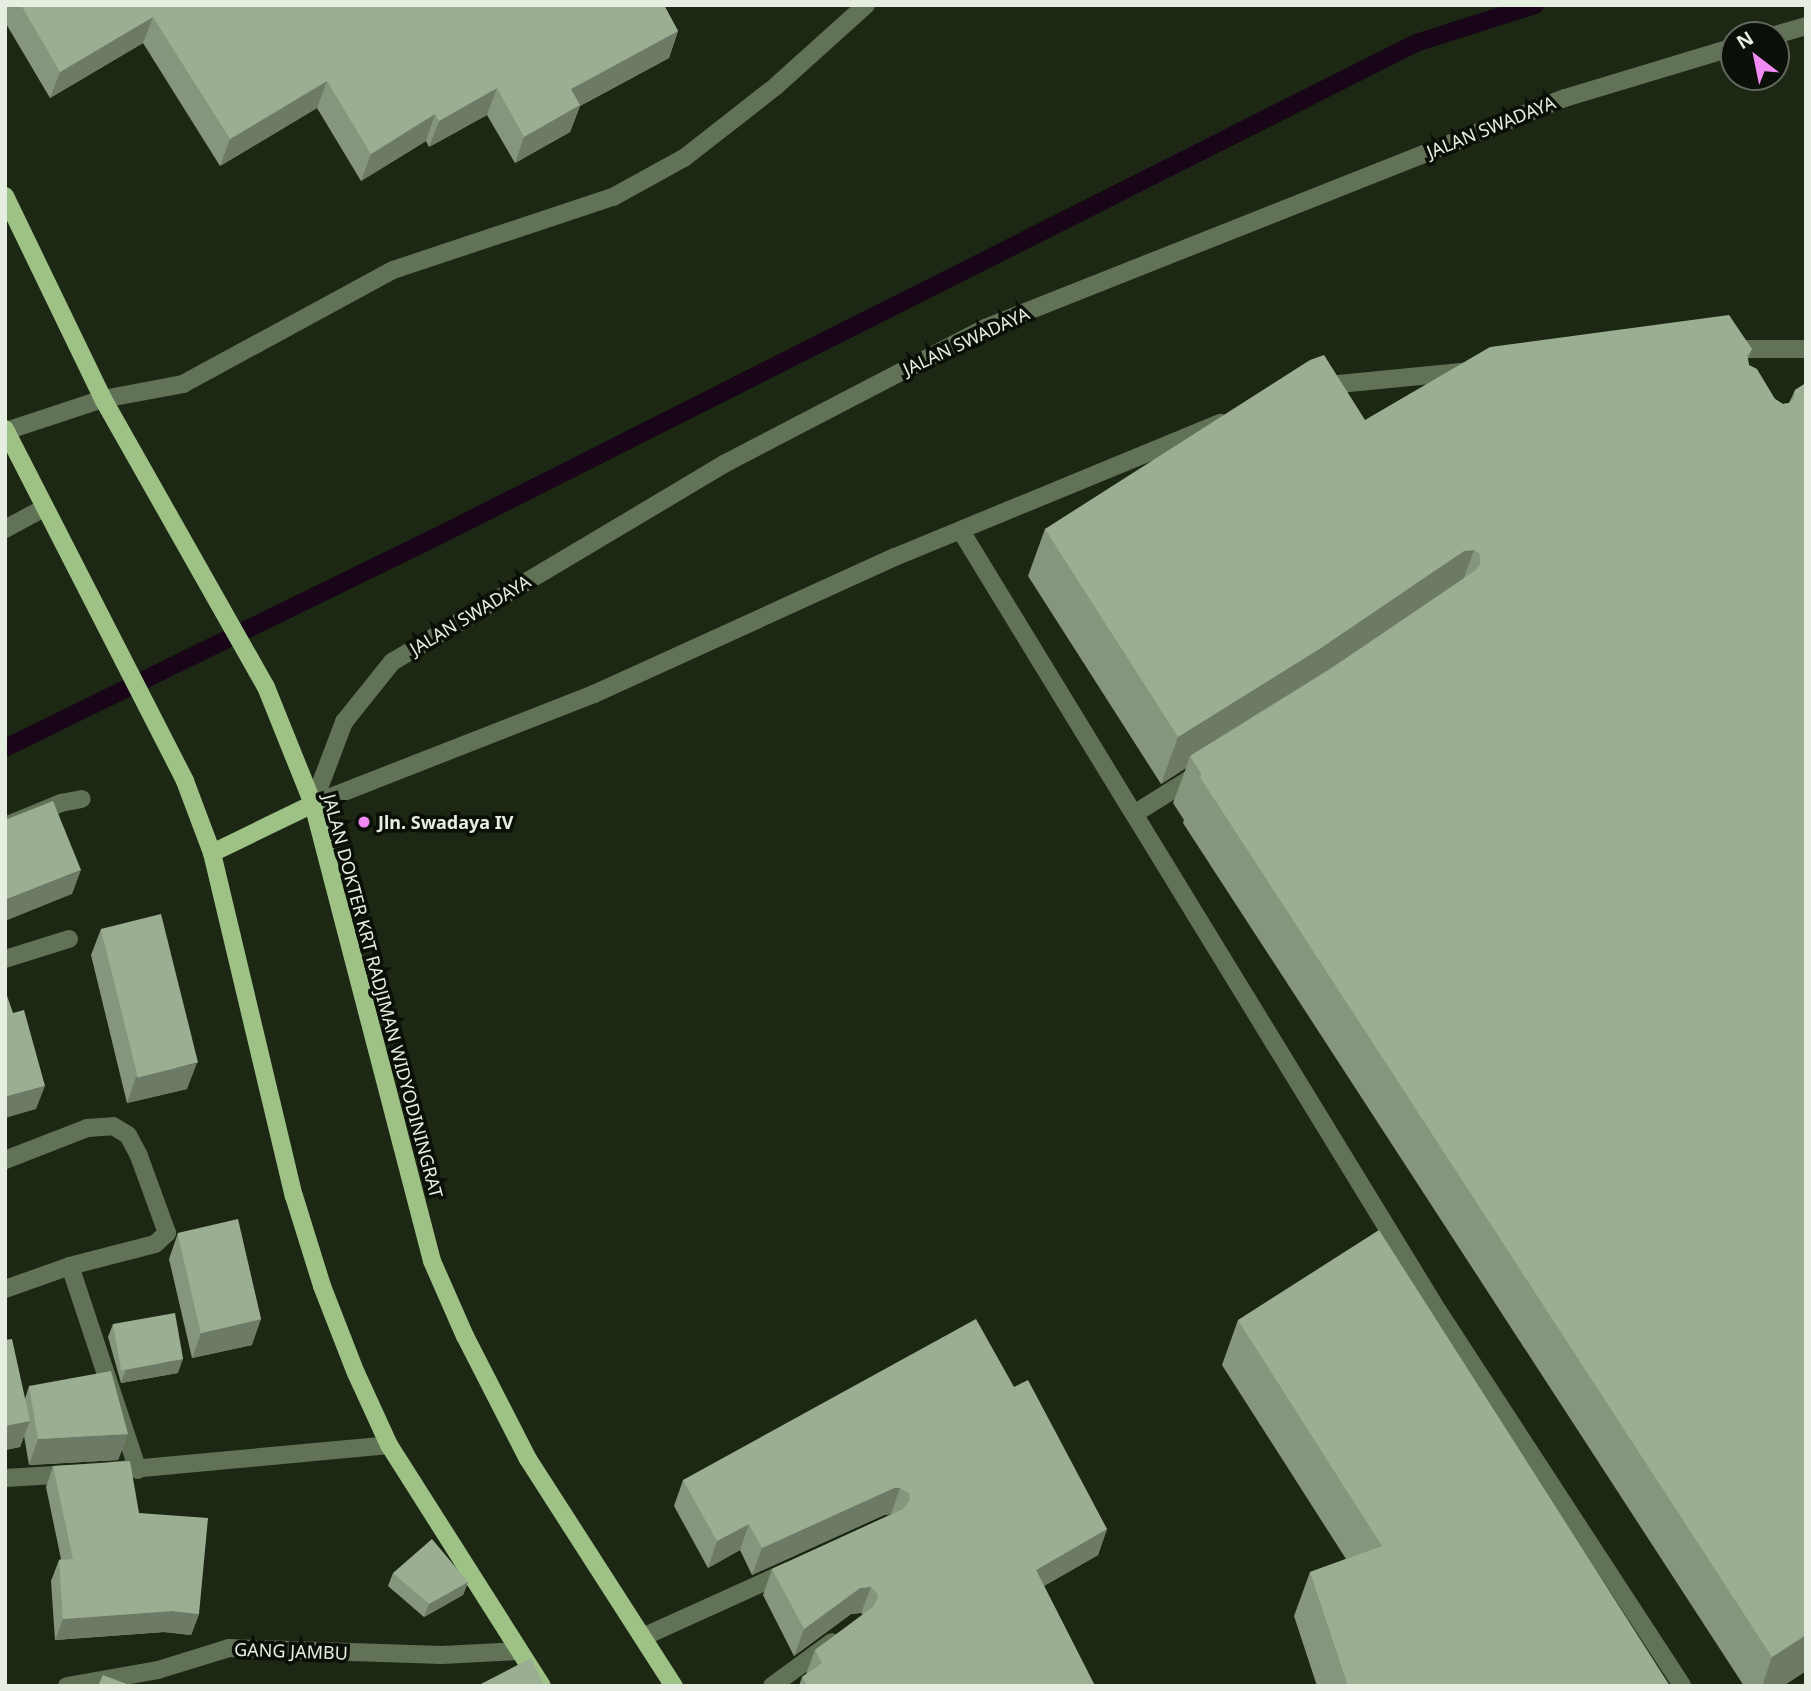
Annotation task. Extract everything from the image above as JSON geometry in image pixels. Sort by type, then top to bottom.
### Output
[{"type":"main road","name":"JALAN DOKTER KRT RADJIMAN WIDYODININGRAT","points":[[5,196],[103,399],[266,687],[313,804],[432,1261],[465,1336],[528,1459],[604,1581],[645,1636],[674,1686]]},
{"type":"main road","points":[[6,430],[185,781],[212,853],[298,1209],[322,1286],[356,1373],[390,1445],[542,1686]]},
{"type":"main road","points":[[212,853],[313,804]]},
{"type":"street","points":[[6,430],[103,399],[183,384],[393,270],[613,197],[684,158],[776,86],[866,5]]},
{"type":"street","name":"JALAN SWADAYA","points":[[313,804],[344,722],[392,662],[724,464],[985,328],[1565,98],[1720,51]]},
{"type":"street","points":[[1714,348],[1806,349]]},
{"type":"street","points":[[1296,394],[1322,384],[1485,369]]},
{"type":"street","points":[[313,804],[594,694],[895,557],[1231,419]]},
{"type":"street","points":[[5,529],[44,508]]},
{"type":"street","points":[[961,531],[1438,1311],[1682,1686]]},
{"type":"street","points":[[1134,814],[1208,767]]},
{"type":"street","points":[[5,826],[61,803],[82,799]]},
{"type":"street","points":[[5,960],[69,939]]},
{"type":"street","points":[[5,1160],[87,1128],[113,1126],[128,1135],[167,1233],[156,1244],[70,1266],[5,1289]]},
{"type":"street","points":[[70,1266],[138,1469]]},
{"type":"street","points":[[5,1478],[138,1469],[390,1445]]},
{"type":"street","points":[[645,1636],[803,1564]]},
{"type":"street","points":[[772,1686],[846,1631]]},
{"type":"street","name":"GANG JAMBU","points":[[67,1686],[158,1670],[229,1648],[442,1656],[519,1651]]},
{"type":"building","points":[[21,5],[664,5],[678,31],[571,89],[580,105],[524,137],[497,88],[439,121],[435,114],[371,154],[327,81],[230,139],[153,17],[60,72]]},
{"type":"building","points":[[1729,315],[1752,349],[1747,355],[1749,365],[1757,369],[1775,399],[1783,404],[1789,403],[1794,398],[1795,390],[1806,383],[1806,1635],[1772,1657],[1200,777],[1202,775],[1190,756],[1333,667],[1476,570],[1480,564],[1480,554],[1474,550],[1464,551],[1321,648],[1178,737],[1045,529],[1310,360],[1324,355],[1365,420],[1490,347]]},
{"type":"building","points":[[53,801],[81,870],[5,900],[5,820]]},
{"type":"building","points":[[161,914],[198,1062],[138,1077],[101,929]]},
{"type":"building","points":[[5,990],[13,1013],[24,1010],[45,1086],[5,1097]]},
{"type":"building","points":[[238,1219],[261,1319],[201,1333],[178,1233]]},
{"type":"building","points":[[1379,1230],[1670,1686],[1348,1686],[1310,1572],[1382,1546],[1238,1320]]},
{"type":"building","points":[[175,1313],[183,1359],[121,1370],[113,1324]]},
{"type":"building","points":[[976,1319],[1014,1387],[1028,1380],[1107,1529],[1036,1570],[1095,1686],[808,1686],[802,1677],[822,1663],[815,1650],[874,1606],[878,1597],[871,1587],[860,1588],[804,1629],[772,1569],[903,1509],[910,1500],[909,1493],[894,1488],[762,1548],[749,1524],[717,1541],[683,1480]]},
{"type":"building","points":[[12,1339],[30,1421],[5,1426],[5,1340]]},
{"type":"building","points":[[111,1371],[128,1434],[38,1439],[29,1386]]},
{"type":"building","points":[[130,1461],[139,1513],[208,1518],[199,1614],[172,1611],[63,1619],[59,1560],[73,1559],[53,1466]]},
{"type":"building","points":[[432,1539],[468,1582],[429,1604],[393,1573]]},
{"type":"building","points":[[531,1658],[544,1686],[477,1686]]},
{"type":"building","points":[[103,1675],[132,1686],[98,1686]]},
{"type":"waterway","points":[[5,748],[436,537],[1416,43],[1535,5]]},
{"type":"place","name":"Jln. Swadaya IV","points":[[364,822]]}]
